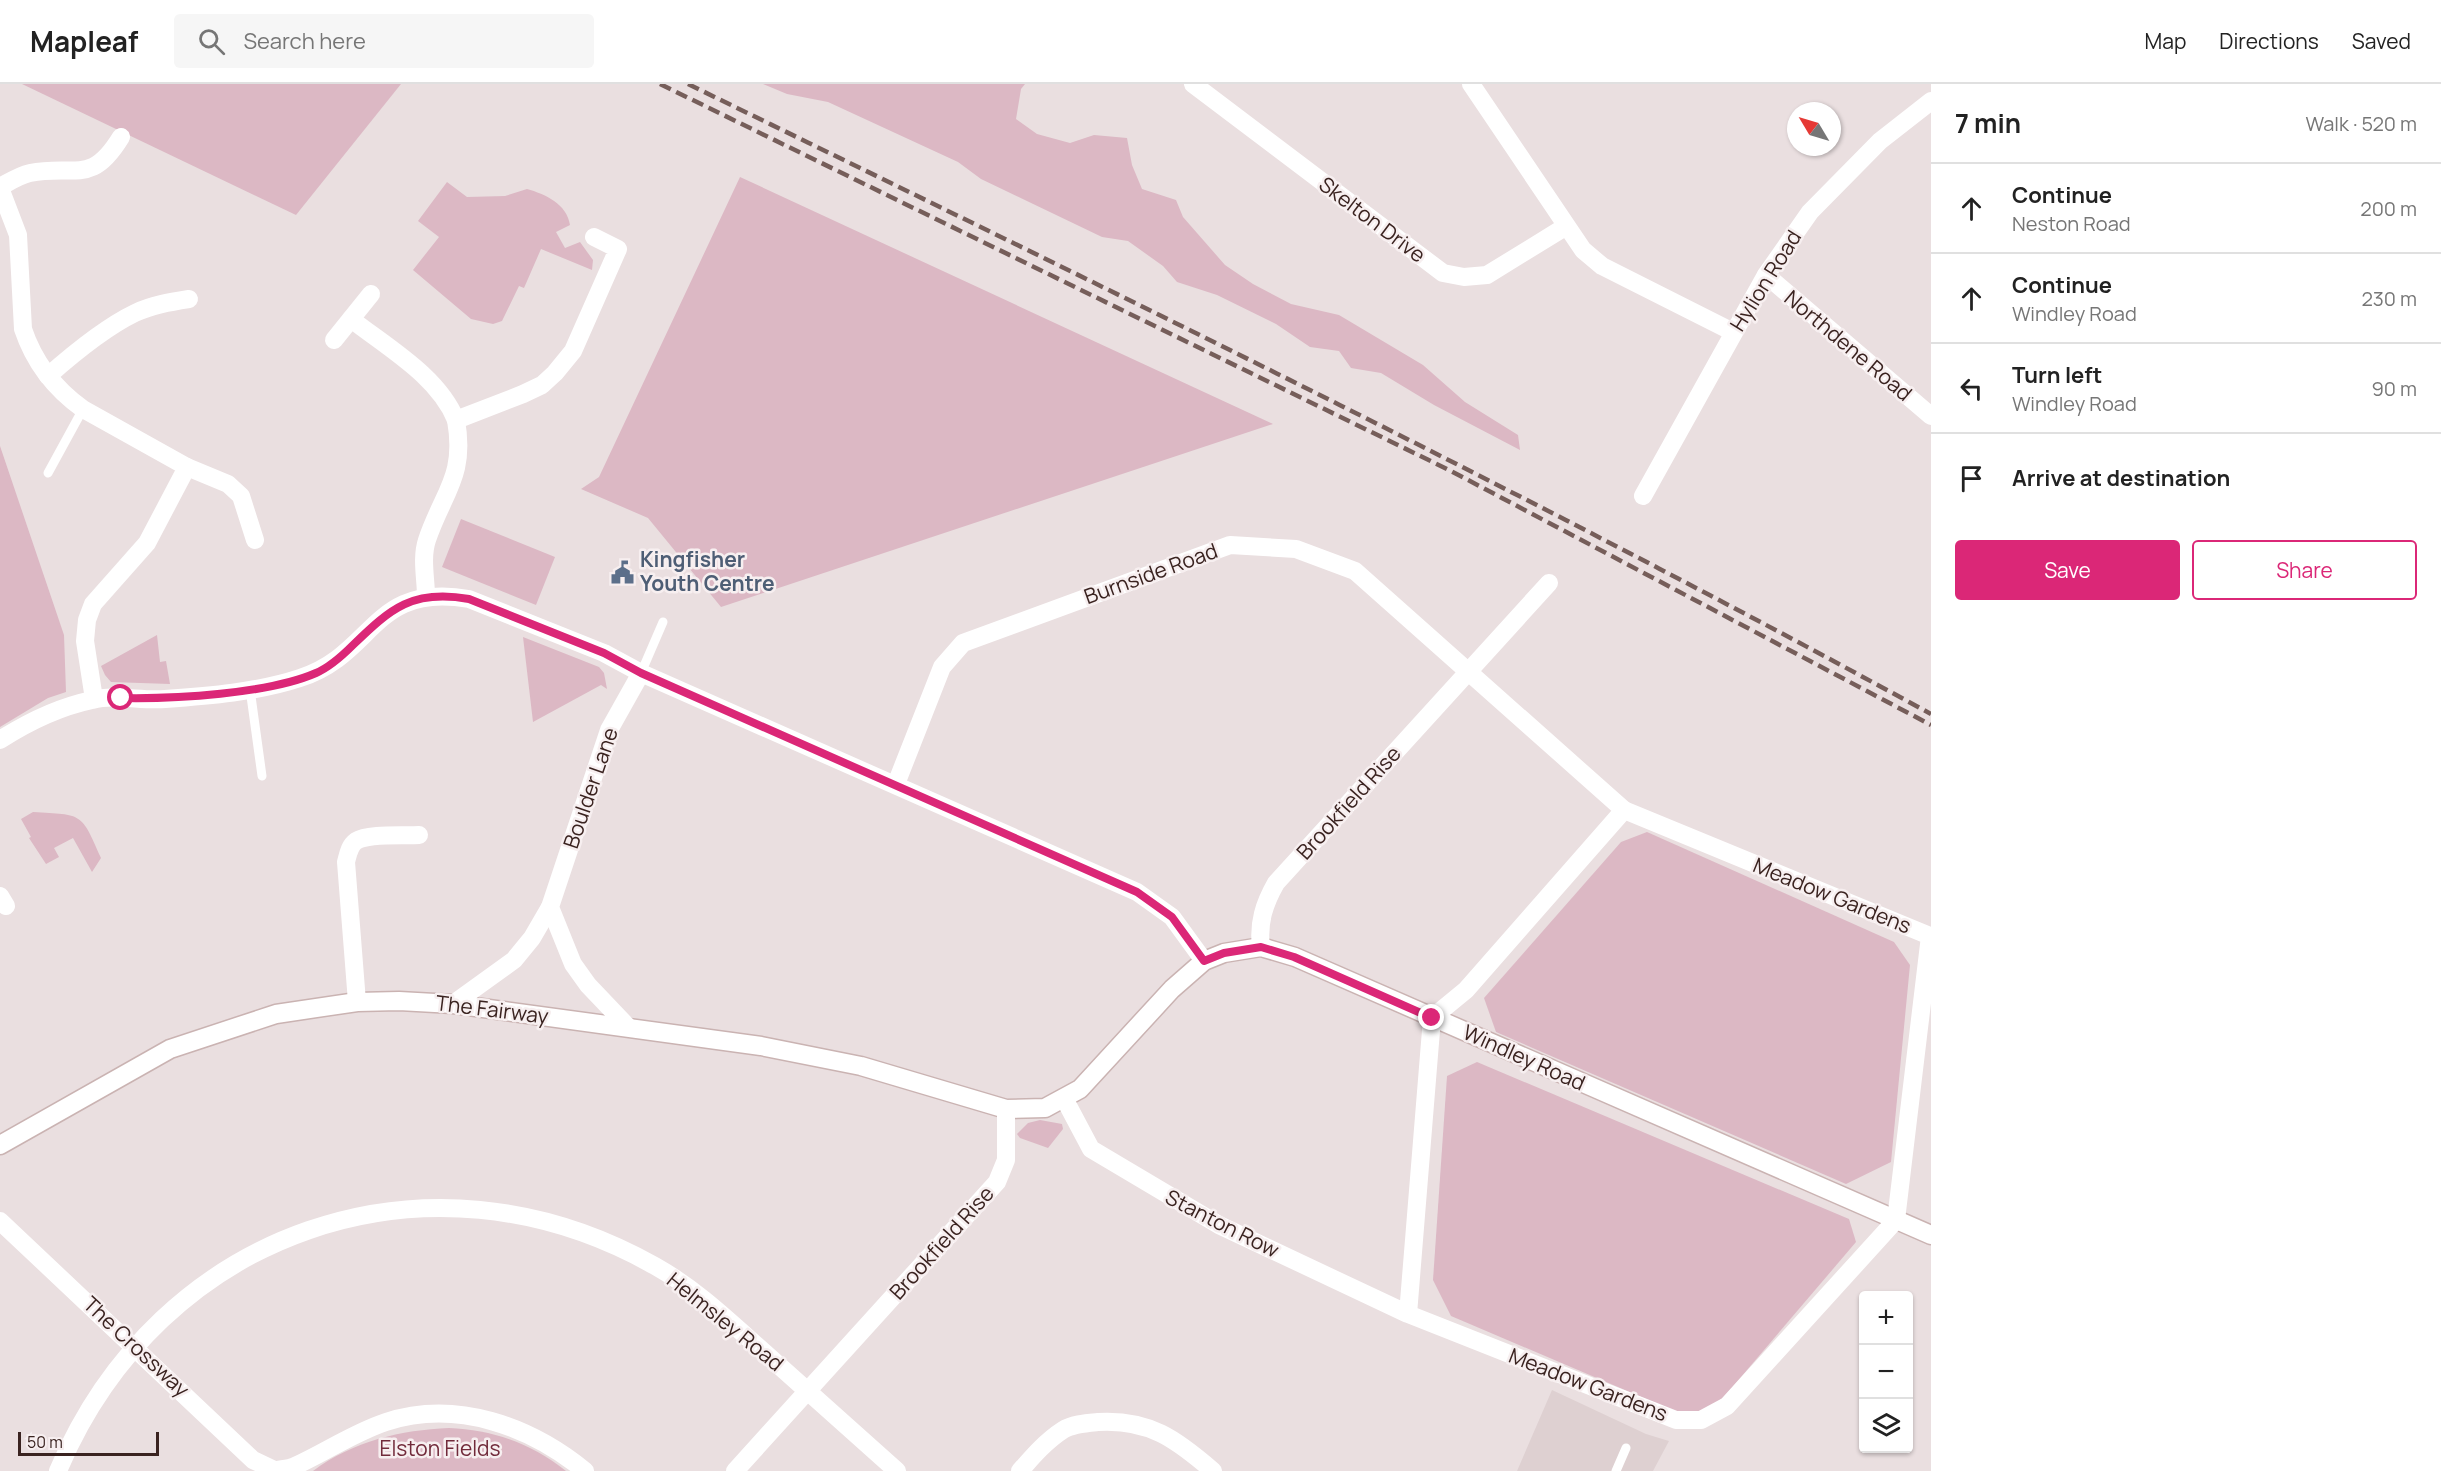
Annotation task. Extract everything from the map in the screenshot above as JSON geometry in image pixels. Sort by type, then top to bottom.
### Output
[{"type":"street","name":"Skelton Drive","points":[[1193,84],[1443,273],[1464,277],[1487,275],[1565,227]]},
{"type":"street","points":[[1471,84],[1565,227],[1583,250],[1602,266],[1733,332]]},
{"type":"street","name":"Hylion Road","points":[[1643,496],[1766,275],[1810,212],[1880,141],[1931,100]]},
{"type":"street","points":[[121,137],[110,155],[97,166],[84,171],[28,173],[0,187],[18,236],[23,329],[28,344],[48,376],[68,398],[83,409],[188,467],[209,474],[241,496],[255,540]]},
{"type":"street","points":[[456,420],[542,385],[565,363],[618,249],[594,237]]},
{"type":"street","name":"Northdene Road","points":[[1766,275],[1931,416]]},
{"type":"street","points":[[334,340],[371,294]]},
{"type":"street","points":[[48,376],[69,358],[134,314],[155,305],[189,299]]},
{"type":"street","points":[[351,319],[437,389],[451,407],[456,420],[459,445],[456,473],[427,540],[424,553],[426,596]]},
{"type":"street","points":[[94,699],[85,641],[87,620],[93,604],[147,543],[188,467]]},
{"type":"street","name":"Burnside Road","points":[[896,784],[942,667],[963,643],[1230,545],[1296,549],[1355,571],[1624,810]]},
{"type":"street","name":"Brookfield Rise","points":[[1261,947],[1259,931],[1264,903],[1276,883],[1549,584]]},
{"type":"street","points":[[0,740],[39,718],[94,699],[163,699],[249,689],[291,681],[318,672],[340,658],[383,616],[403,603],[426,596],[449,596],[492,606],[604,653],[641,673],[1137,892],[1172,917],[1204,961],[1172,988],[1094,1077],[1065,1100],[1045,1108],[1006,1108]]},
{"type":"street","name":"Boulder Lane","points":[[453,1004],[514,960],[532,938],[549,907],[609,730],[641,673]]},
{"type":"street","points":[[1408,1314],[1432,1018],[1466,990],[1624,810]]},
{"type":"street","name":"Meadow Gardens","points":[[1408,1314],[1676,1420],[1701,1420],[1727,1406],[1896,1220],[1931,936],[1624,810]]},
{"type":"street","points":[[357,1002],[346,862],[349,850],[356,841],[368,838],[419,835]]},
{"type":"street","points":[[549,907],[573,964],[588,985],[628,1028]]},
{"type":"street","name":"Windley Road","points":[[1204,961],[1233,951],[1261,947],[1294,957],[1931,1235]]},
{"type":"street","name":"The Fairway","points":[[0,1145],[170,1049],[230,1027],[276,1014],[357,1002],[399,1001],[453,1004],[812,1055],[911,1079],[1006,1108]]},
{"type":"street","name":"Stanton Row","points":[[1065,1100],[1082,1136],[1091,1149],[1103,1158],[1218,1225],[1408,1314]]},
{"type":"street","name":"Brookfield Rise","points":[[735,1471],[997,1182],[1006,1160],[1006,1108]]},
{"type":"street","name":"Helmsley Road","points":[[58,1471],[88,1409],[135,1345],[181,1301],[238,1262],[279,1242],[363,1215],[414,1209],[504,1214],[558,1226],[598,1239],[640,1258],[705,1301],[897,1471]]},
{"type":"street","name":"The Crossway","points":[[0,1221],[135,1345],[253,1460],[273,1471]]},
{"type":"street","points":[[273,1471],[293,1467],[351,1436],[387,1422],[433,1413],[477,1417],[502,1423],[548,1444],[585,1471]]},
{"type":"street","points":[[1020,1471],[1047,1441],[1065,1428],[1087,1423],[1130,1422],[1160,1432],[1213,1471]]},
{"type":"lane","points":[[48,473],[83,409]]},
{"type":"lane","points":[[641,673],[663,622]]},
{"type":"lane","points":[[249,689],[262,776]]},
{"type":"lane","points":[[1616,1471],[1626,1448]]},
{"type":"shaded area","points":[[1552,1390],[1646,1434],[1669,1441],[1653,1471],[1517,1471]]},
{"type":"green space","points":[[22,84],[401,84],[296,215]]},
{"type":"green space","points":[[763,84],[1025,84],[1021,89],[1016,119],[1037,134],[1070,143],[1094,135],[1127,138],[1132,165],[1142,189],[1176,200],[1183,217],[1225,265],[1253,284],[1291,304],[1339,315],[1423,365],[1465,402],[1518,435],[1520,450],[1434,405],[1381,373],[1351,368],[1339,351],[1310,347],[1276,324],[1217,295],[1177,282],[1163,266],[1128,241],[1102,237],[981,179],[958,162],[828,102],[787,94]]},
{"type":"green space","points":[[740,177],[1273,424],[721,607],[648,518],[581,489],[599,477]]},
{"type":"green space","points":[[447,182],[467,197],[505,196],[527,189],[548,197],[565,211],[568,218],[570,225],[556,232],[565,248],[580,242],[593,260],[592,270],[541,249],[524,288],[519,286],[502,321],[493,324],[471,319],[413,270],[439,237],[418,221]]},
{"type":"green space","points":[[0,446],[64,635],[66,692],[48,698],[0,727]]},
{"type":"green space","points":[[461,519],[555,557],[536,605],[442,567]]},
{"type":"green space","points":[[157,635],[160,662],[166,661],[170,684],[111,682],[101,666]]},
{"type":"green space","points":[[523,637],[599,667],[604,673],[607,689],[601,685],[533,722]]},
{"type":"green space","points":[[33,812],[71,816],[84,824],[101,858],[92,872],[73,838],[54,848],[59,857],[46,864],[29,838],[31,837],[21,819]]},
{"type":"green space","points":[[1647,832],[1894,942],[1910,965],[1891,1162],[1846,1184],[1496,1032],[1484,998],[1621,842]]},
{"type":"green space","points":[[1477,1062],[1849,1219],[1856,1242],[1724,1397],[1702,1413],[1686,1416],[1451,1316],[1433,1280],[1447,1076]]},
{"type":"green space","points":[[1040,1120],[1062,1124],[1063,1129],[1048,1148],[1020,1138],[1017,1134],[1028,1123]]},
{"type":"green space","name":"Elston Fields","points":[[449,1428],[481,1432],[511,1440],[539,1453],[566,1471],[313,1471],[344,1452],[378,1439],[413,1431]]},
{"type":"railway","points":[[660,84],[1451,471],[1931,725]]},
{"type":"railway","points":[[688,84],[1158,314],[1469,470],[1778,631],[1931,714]]},
{"type":"place","name":"Kingfisher Youth Centre","points":[[622,572]]},
{"type":"route","points":[[121,698],[163,699],[249,689],[291,681],[318,672],[340,658],[383,616],[403,603],[426,596],[469,599],[492,606],[604,653],[641,673],[1137,892],[1172,917],[1187,934],[1204,961],[1242,948],[1261,947],[1294,957],[1432,1018]]}]
